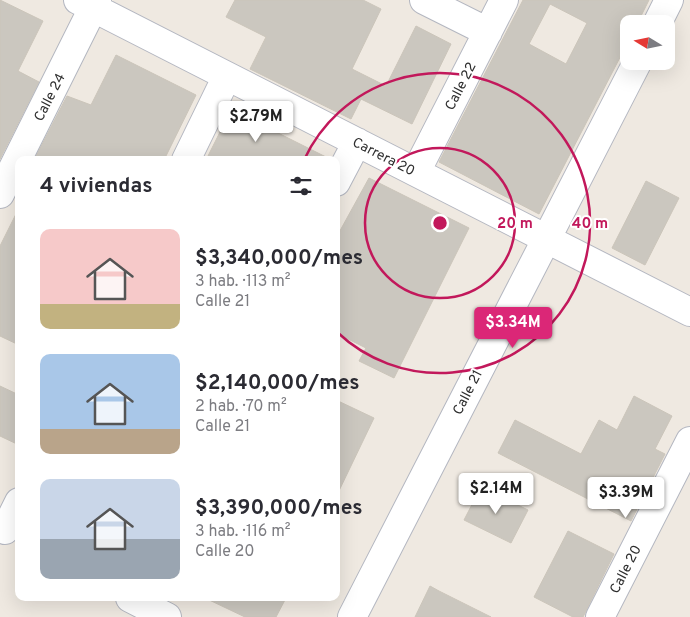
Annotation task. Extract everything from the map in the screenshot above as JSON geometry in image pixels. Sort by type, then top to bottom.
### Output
[{"type":"street","points":[[424,0],[488,32]]},
{"type":"street","name":"Calle 22","points":[[416,172],[504,0]]},
{"type":"street","points":[[662,15],[669,0]]},
{"type":"street","name":"Carrera 20","points":[[90,3],[227,76],[690,312]]},
{"type":"street","name":"Calle 24","points":[[18,156],[90,3]]},
{"type":"street","name":"Calle 21","points":[[352,617],[633,70]]},
{"type":"street","points":[[188,156],[227,76]]},
{"type":"street","points":[[340,174],[356,142]]},
{"type":"street","name":"Calle 24","points":[[0,194],[15,162]]},
{"type":"street","name":"Calle 20","points":[[600,617],[690,441]]},
{"type":"street","points":[[8,531],[15,513]]},
{"type":"street","points":[[120,617],[128,601]]},
{"type":"street","points":[[135,601],[167,617]]},
{"type":"building","points":[[0,0],[43,21],[18,71],[39,82],[0,159]]},
{"type":"building","points":[[235,0],[363,0],[381,9],[352,69],[386,86],[416,26],[451,44],[412,124],[361,99],[351,119],[250,69],[266,37],[226,17]]},
{"type":"building","points":[[523,0],[649,0],[642,15],[620,15],[620,57],[539,214],[439,162]],"holes":[[[550,4],[587,23],[566,64],[529,44]]]},
{"type":"building","points":[[116,55],[196,95],[166,156],[36,156],[67,96],[91,105]]},
{"type":"building","points":[[231,110],[324,156],[208,156]]},
{"type":"building","points":[[369,178],[469,228],[394,378],[359,361],[366,348],[340,335],[340,231]]},
{"type":"building","points":[[646,181],[679,198],[645,265],[612,248]]},
{"type":"building","points":[[15,216],[15,343],[0,336],[0,246]]},
{"type":"building","points":[[0,386],[15,393],[15,443],[0,436]]},
{"type":"building","points":[[634,396],[672,416],[655,449],[665,454],[631,521],[498,453],[515,420],[581,454],[599,420],[617,430]]},
{"type":"building","points":[[340,402],[374,418],[340,489]]},
{"type":"building","points":[[481,487],[528,510],[511,543],[464,520]]},
{"type":"building","points":[[568,531],[614,554],[583,617],[573,617],[534,597]]},
{"type":"building","points":[[430,586],[439,591],[491,617],[415,617]]},
{"type":"building","points":[[211,601],[284,601],[276,617],[245,617]]}]
